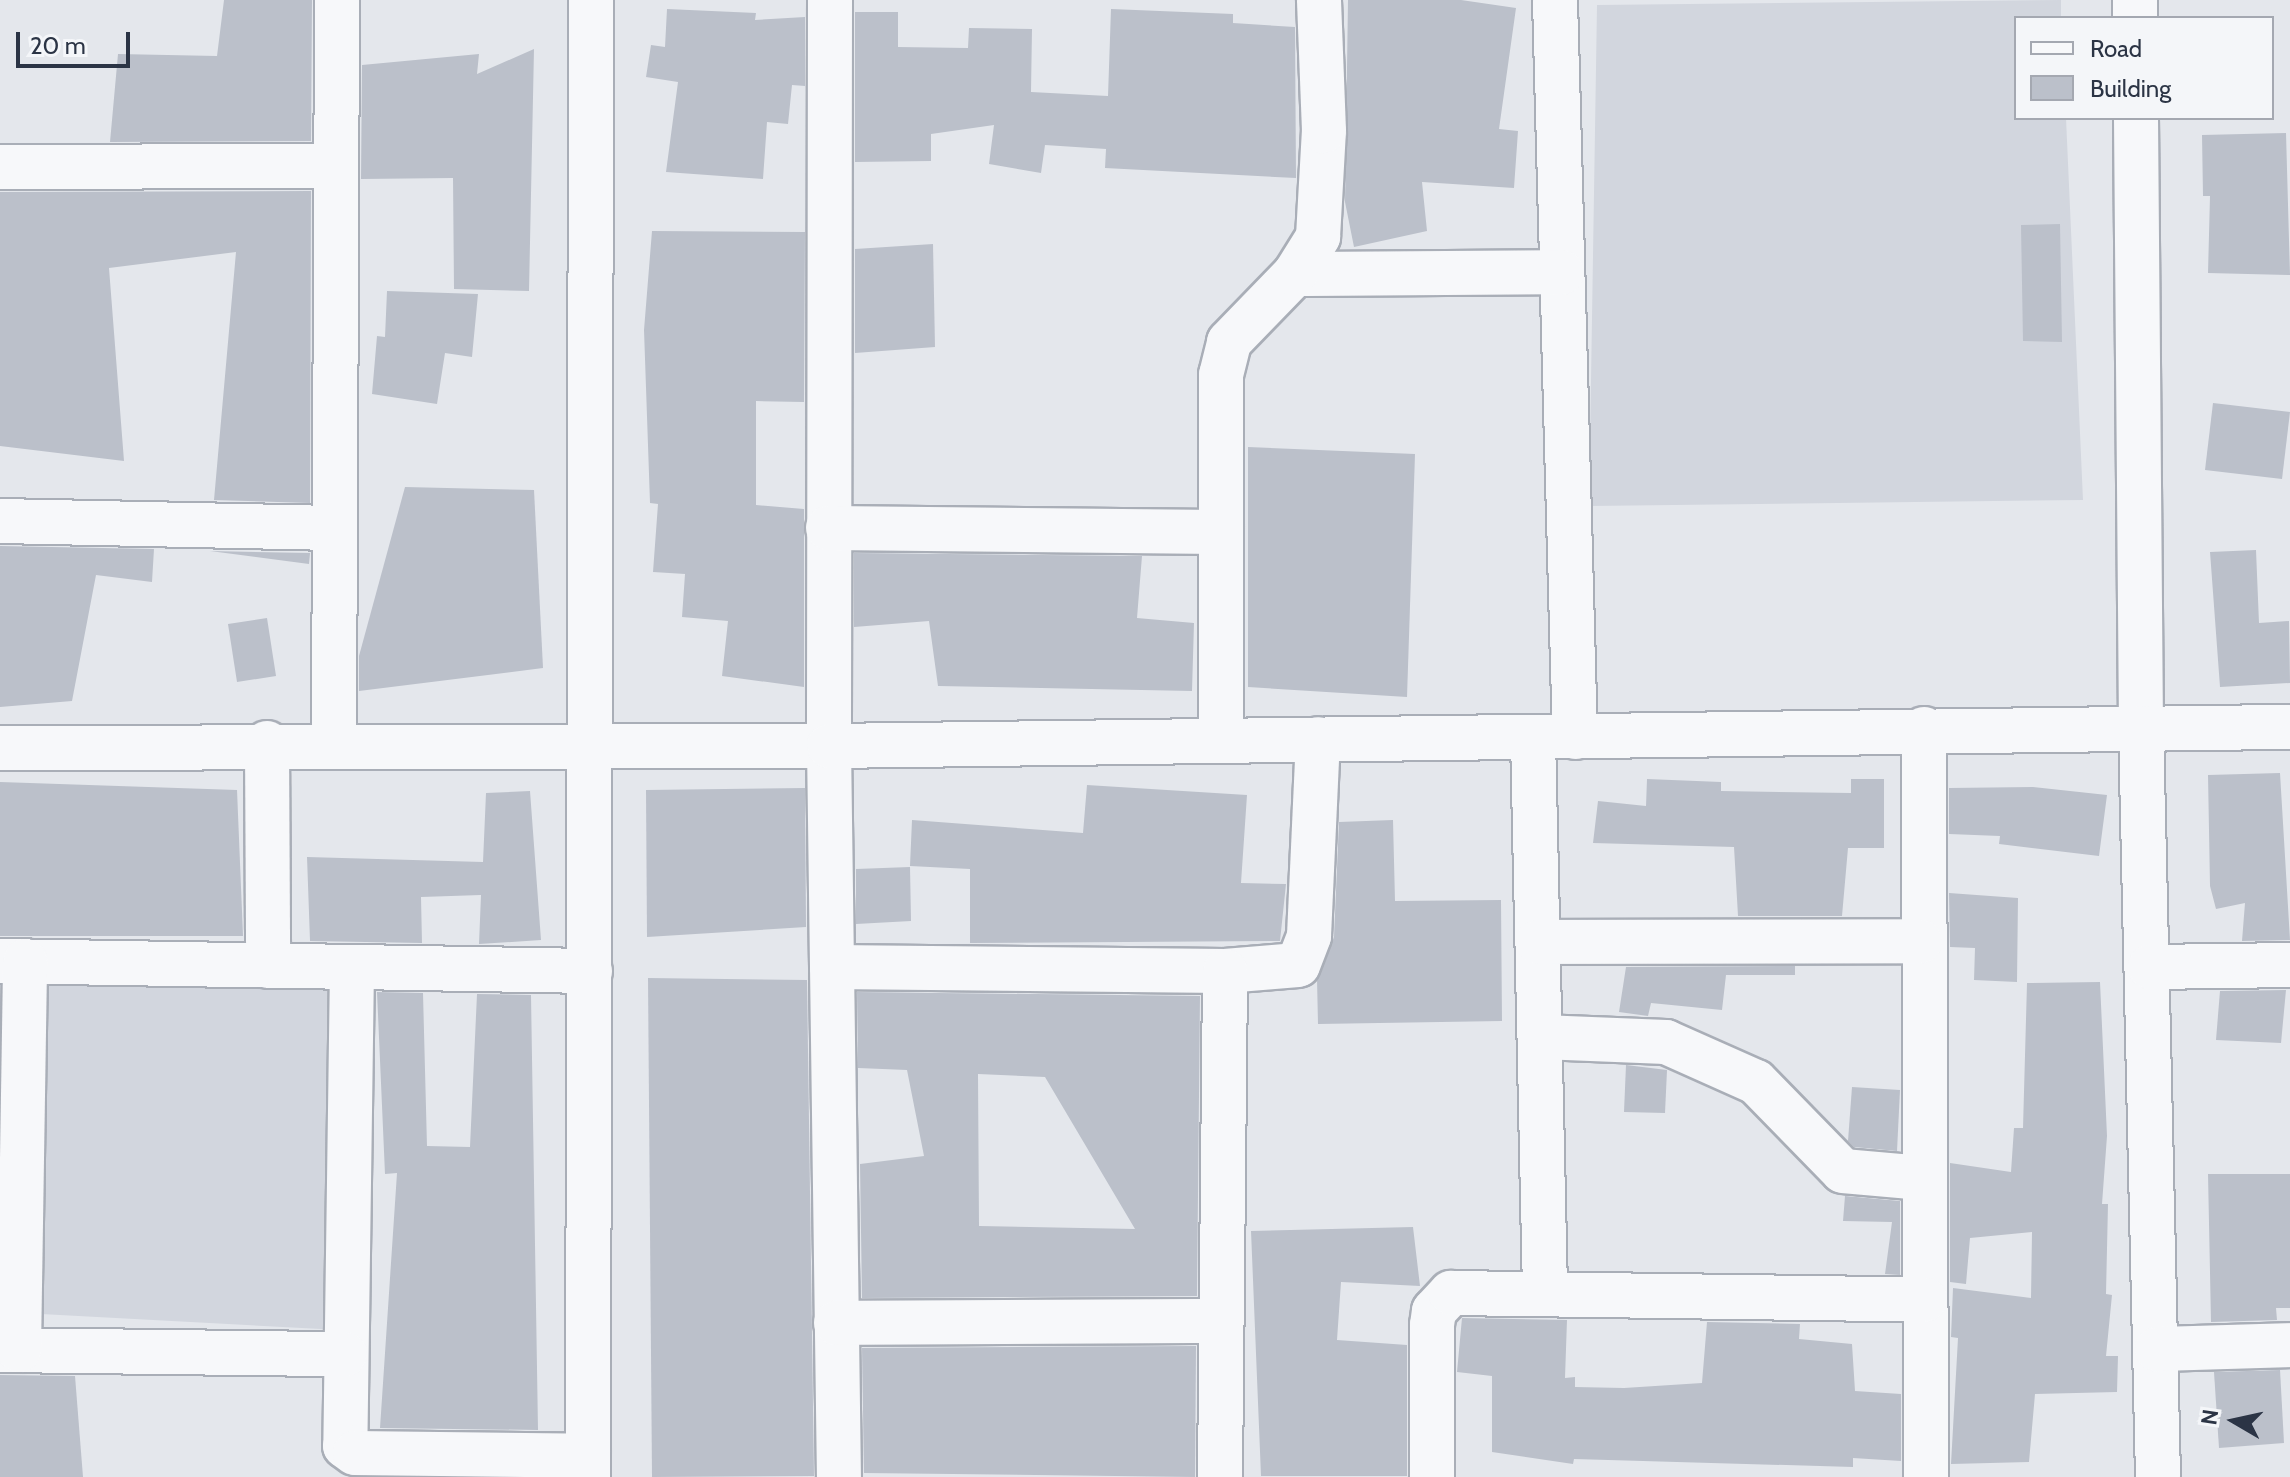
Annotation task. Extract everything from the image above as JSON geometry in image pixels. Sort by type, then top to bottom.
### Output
[{"type":"street","points":[[334,743],[337,0]]},
{"type":"street","points":[[352,967],[343,1441],[355,1453],[588,1466],[591,0]]},
{"type":"street","points":[[830,0],[829,746],[839,1477]]},
{"type":"street","points":[[1221,739],[1221,375],[1229,342],[1295,274],[1318,237],[1323,210],[1319,0]]},
{"type":"street","points":[[1545,1290],[1538,942],[1554,737],[1562,272],[1555,0]]},
{"type":"street","points":[[2136,120],[2141,728],[2150,967],[2158,1477]]},
{"type":"street","points":[[0,167],[335,166]]},
{"type":"street","points":[[1295,274],[1562,272]]},
{"type":"street","points":[[0,521],[333,528]]},
{"type":"street","points":[[828,528],[1221,532]]},
{"type":"street","points":[[0,748],[590,742],[829,746],[1924,729],[2290,727]]},
{"type":"street","points":[[1924,729],[1920,941],[1926,1477]]},
{"type":"street","points":[[832,967],[1225,971],[1292,967],[1303,961],[1318,739]]},
{"type":"street","points":[[267,743],[268,966]]},
{"type":"street","points":[[1538,942],[1920,941]]},
{"type":"street","points":[[345,1354],[9,1350],[12,961],[590,971]]},
{"type":"street","points":[[2150,967],[2290,965]]},
{"type":"street","points":[[1220,1477],[1225,971]]},
{"type":"street","points":[[1541,1037],[1666,1042],[1765,1088],[1843,1171],[1923,1178]]},
{"type":"street","points":[[1432,1477],[1434,1311],[1451,1293],[1465,1288],[1925,1300]]},
{"type":"street","points":[[836,1323],[1221,1321]]},
{"type":"street","points":[[2157,1349],[2290,1345]]},
{"type":"shaded area","points":[[2061,0],[2061,16],[2014,16],[2014,120],[2066,120],[2083,500],[1589,506],[1597,5]]},
{"type":"shaded area","points":[[346,967],[359,1331],[41,1314],[35,972]]},
{"type":"building","points":[[224,0],[312,0],[311,141],[110,142],[118,54],[217,56]]},
{"type":"building","points":[[1348,0],[1461,0],[1516,8],[1499,129],[1518,131],[1514,188],[1422,182],[1427,231],[1354,247],[1345,202]]},
{"type":"building","points":[[667,9],[756,13],[755,20],[805,17],[805,86],[792,85],[788,124],[767,122],[763,179],[666,172],[678,82],[646,77],[651,45],[665,47]]},
{"type":"building","points":[[1111,9],[1233,14],[1233,23],[1295,27],[1296,178],[1105,168],[1106,149],[1045,145],[1041,173],[989,164],[994,125],[931,134],[931,161],[855,162],[855,12],[898,12],[898,47],[968,48],[969,28],[1032,29],[1031,92],[1108,96]]},
{"type":"building","points":[[534,49],[529,291],[454,289],[453,178],[361,179],[362,65],[479,54],[477,74]]},
{"type":"building","points":[[2286,133],[2290,275],[2208,273],[2210,196],[2203,196],[2202,135]]},
{"type":"building","points":[[311,191],[310,503],[214,500],[236,252],[109,268],[124,461],[0,446],[0,192]]},
{"type":"building","points":[[2060,224],[2062,342],[2023,341],[2021,225]]},
{"type":"building","points":[[652,231],[805,232],[804,402],[756,401],[756,505],[804,509],[804,687],[722,676],[728,621],[682,617],[685,574],[653,572],[658,504],[650,503],[644,330]]},
{"type":"building","points":[[933,244],[935,347],[855,353],[855,249]]},
{"type":"building","points":[[387,291],[478,294],[472,357],[445,353],[437,404],[372,394],[377,336],[385,337]]},
{"type":"building","points":[[2213,403],[2290,412],[2282,479],[2205,470]]},
{"type":"building","points":[[1248,447],[1415,454],[1407,697],[1248,687]]},
{"type":"building","points":[[405,487],[534,490],[543,668],[359,691],[359,656]]},
{"type":"building","points":[[0,546],[154,549],[152,582],[96,575],[72,701],[0,707]]},
{"type":"building","points":[[2256,550],[2259,623],[2289,621],[2290,683],[2220,687],[2210,552]]},
{"type":"building","points":[[210,551],[310,553],[309,564]]},
{"type":"building","points":[[854,553],[1142,556],[1137,618],[1194,623],[1192,691],[938,686],[929,621],[854,627]]},
{"type":"building","points":[[267,618],[276,676],[237,682],[228,624]]},
{"type":"building","points":[[2280,773],[2290,940],[2242,941],[2245,903],[2216,909],[2210,886],[2208,775]]},
{"type":"building","points":[[1647,779],[1721,782],[1721,791],[1851,793],[1851,779],[1884,779],[1884,848],[1848,848],[1842,916],[1738,916],[1734,847],[1593,843],[1598,801],[1646,806]]},
{"type":"building","points":[[0,782],[237,790],[243,936],[0,936]]},
{"type":"building","points":[[1087,785],[1247,795],[1241,883],[1286,884],[1280,941],[970,943],[970,869],[910,866],[912,820],[1083,833]]},
{"type":"building","points":[[2033,787],[2107,795],[2099,856],[1999,844],[2000,836],[1949,834],[1949,788]]},
{"type":"building","points":[[805,788],[806,927],[647,937],[646,790]]},
{"type":"building","points":[[530,791],[541,940],[479,944],[481,895],[421,897],[422,943],[310,941],[307,857],[483,862],[486,793]]},
{"type":"building","points":[[1393,820],[1395,901],[1501,900],[1502,1021],[1318,1024],[1317,979],[1334,937],[1339,822]]},
{"type":"building","points":[[910,867],[911,921],[856,924],[856,869]]},
{"type":"building","points":[[1949,893],[2018,898],[2017,982],[1974,980],[1975,948],[1950,947]]},
{"type":"building","points":[[1795,966],[1795,975],[1726,975],[1722,1010],[1651,1003],[1648,1016],[1619,1012],[1626,967]]},
{"type":"building","points":[[648,978],[807,980],[814,1476],[652,1477]]},
{"type":"building","points":[[2100,982],[2107,1136],[2102,1204],[2108,1204],[2106,1294],[2112,1295],[2106,1356],[2118,1356],[2117,1392],[2035,1394],[2029,1462],[1951,1464],[1958,1338],[1951,1337],[1953,1288],[2031,1298],[2032,1232],[1970,1238],[1966,1284],[1950,1282],[1950,1163],[2011,1172],[2014,1128],[2023,1128],[2027,983]]},
{"type":"building","points":[[2286,990],[2281,1043],[2216,1040],[2220,991]]},
{"type":"building","points":[[377,992],[423,993],[427,1146],[470,1147],[477,994],[531,995],[538,1430],[380,1428],[397,1173],[385,1174]]},
{"type":"building","points":[[857,992],[1200,996],[1197,1296],[862,1298],[860,1164],[924,1156],[907,1070],[858,1068]],"holes":[[[978,1074],[1045,1077],[1135,1229],[979,1226]]]},
{"type":"building","points":[[1626,1065],[1667,1070],[1665,1113],[1624,1112]]},
{"type":"building","points":[[1852,1087],[1900,1090],[1897,1151],[1854,1147],[1848,1141]]},
{"type":"building","points":[[2208,1174],[2290,1174],[2290,1308],[2276,1308],[2277,1320],[2211,1322]]},
{"type":"building","points":[[1845,1196],[1900,1201],[1900,1275],[1885,1274],[1892,1222],[1843,1221]]},
{"type":"building","points":[[1413,1227],[1420,1286],[1341,1282],[1337,1340],[1407,1345],[1407,1476],[1261,1476],[1251,1231]]},
{"type":"building","points":[[1462,1318],[1567,1320],[1565,1378],[1575,1377],[1575,1387],[1624,1388],[1702,1383],[1707,1322],[1800,1324],[1799,1339],[1852,1344],[1855,1391],[1901,1394],[1901,1461],[1853,1458],[1853,1467],[1574,1459],[1573,1464],[1492,1452],[1492,1376],[1457,1372]]},
{"type":"building","points":[[1196,1346],[1195,1477],[864,1473],[862,1348]]},
{"type":"building","points":[[2280,1370],[2284,1443],[2219,1448],[2214,1372]]},
{"type":"building","points":[[0,1375],[75,1376],[83,1477],[0,1477]]}]
